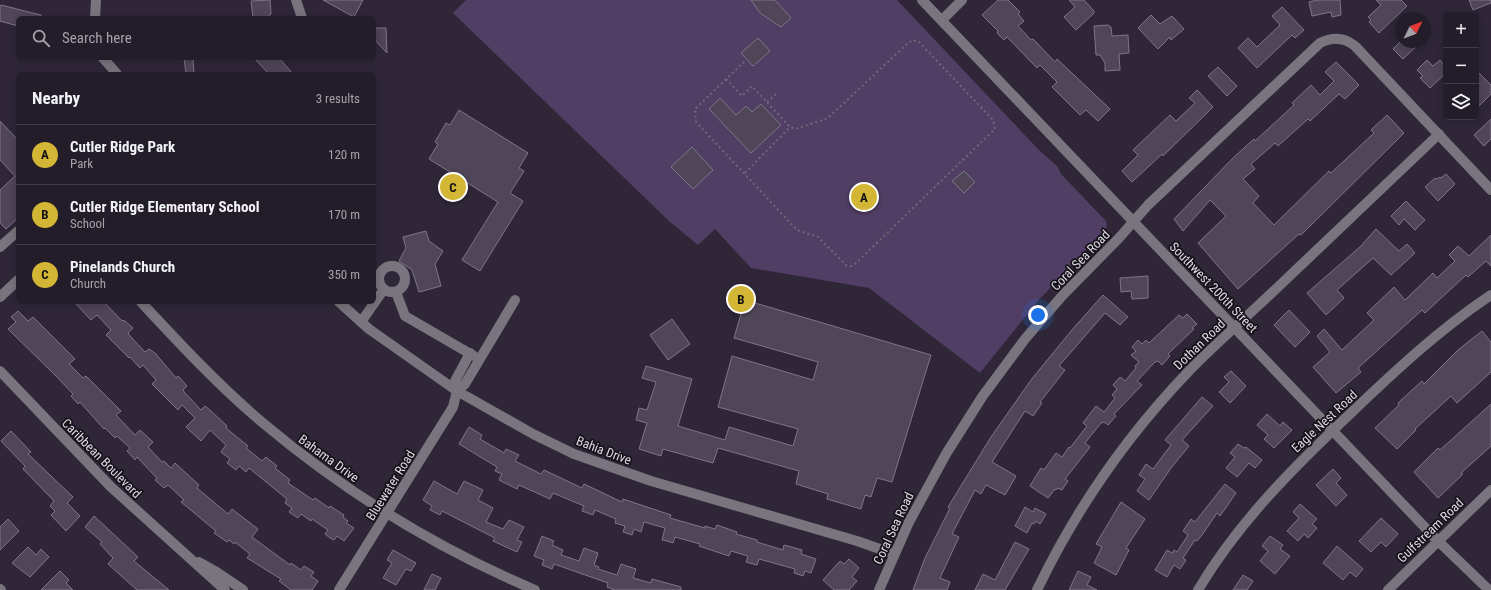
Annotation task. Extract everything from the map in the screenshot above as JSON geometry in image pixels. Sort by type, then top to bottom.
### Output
[{"type":"street","points":[[95,16],[96,0]]},
{"type":"street","points":[[296,0],[301,16]]},
{"type":"street","name":"Southwest 200th Street","points":[[922,0],[1437,540],[1489,590]]},
{"type":"street","points":[[942,20],[962,0]]},
{"type":"street","name":"Coral Sea Road","points":[[879,590],[894,554],[925,491],[946,454],[995,378],[1052,307],[1148,205],[1309,51],[1320,43],[1334,39],[1348,42],[1358,49],[1439,134]]},
{"type":"street","points":[[105,60],[115,72]]},
{"type":"street","points":[[1439,134],[1491,190]]},
{"type":"street","name":"Dothan Road","points":[[1037,590],[1058,549],[1089,496],[1132,437],[1186,374],[1439,134]]},
{"type":"street","points":[[0,247],[16,233]]},
{"type":"street","points":[[395,267],[402,271],[405,279],[402,287],[396,292],[384,289],[380,282],[381,274],[386,268],[395,267]]},
{"type":"street","points":[[0,297],[16,282]]},
{"type":"street","points":[[376,300],[384,289]]},
{"type":"street","points":[[396,292],[406,316],[479,359]]},
{"type":"street","name":"Eagle Nest Road","points":[[1198,590],[1235,537],[1266,498],[1332,430],[1433,338],[1491,295]]},
{"type":"street","points":[[470,353],[455,381],[457,391],[465,384],[515,300]]},
{"type":"street","name":"Bahama Drive","points":[[143,304],[198,362],[262,422],[328,474],[388,514],[460,556],[535,590]]},
{"type":"street","name":"Bahia Drive","points":[[341,304],[361,322],[411,360],[457,391],[544,439],[599,463],[651,481],[864,543],[894,554]]},
{"type":"street","points":[[361,322],[374,304]]},
{"type":"street","name":"Caribbean Boulevard","points":[[0,371],[116,492],[190,557],[208,577],[225,590]]},
{"type":"street","name":"Bluewater Road","points":[[339,590],[388,514],[453,407],[457,391]]},
{"type":"street","name":"Gulfstream Road","points":[[1388,590],[1437,540],[1491,490]]},
{"type":"street","name":"Caribbean Boulevard","points":[[190,557],[215,571],[243,590]]},
{"type":"path","points":[[726,79],[742,96],[752,86],[790,127],[796,129],[828,118],[913,40],[919,42],[993,120],[995,127],[992,133],[851,266],[844,264],[818,237],[797,230],[696,122],[695,109],[726,79],[746,60]]},
{"type":"path","points":[[767,102],[776,94]]},
{"type":"path","points":[[744,173],[790,127]]},
{"type":"shaded area","points":[[466,0],[897,0],[1039,150],[1058,167],[1061,174],[1106,221],[1107,227],[1037,302],[980,373],[869,288],[751,268],[715,229],[698,245],[669,221],[453,13]]},
{"type":"building","points":[[270,0],[271,14],[269,16],[253,16],[251,1]]},
{"type":"building","points":[[323,0],[363,0],[355,16]]},
{"type":"building","points":[[751,0],[775,0],[791,18],[781,27],[760,13]]},
{"type":"building","points":[[998,0],[1008,0],[1020,12],[1018,14],[1024,21],[1018,26],[1031,40],[1033,39],[1055,62],[1057,59],[1110,109],[1098,121],[1086,110],[1080,115],[1052,87],[1057,82],[1040,65],[1037,68],[1007,37],[1004,40],[997,33],[998,31],[982,15]]},
{"type":"building","points":[[1069,0],[1084,0],[1094,11],[1094,13],[1076,30],[1064,17],[1075,7]]},
{"type":"building","points":[[1317,0],[1340,0],[1341,15],[1332,17],[1331,12],[1312,16],[1309,2]]},
{"type":"building","points":[[1376,0],[1401,0],[1407,6],[1401,12],[1395,12],[1395,18],[1379,33],[1369,22],[1371,20],[1368,17],[1381,5]]},
{"type":"building","points":[[1469,0],[1491,0],[1491,3],[1473,10]]},
{"type":"building","points":[[1,5],[41,16],[16,16],[16,25],[0,21]]},
{"type":"building","points":[[1282,7],[1304,30],[1295,38],[1292,35],[1257,68],[1238,48],[1248,38],[1257,47],[1280,25],[1272,16]]},
{"type":"building","points":[[1151,15],[1160,24],[1172,16],[1184,29],[1171,40],[1170,37],[1158,49],[1138,28]]},
{"type":"building","points":[[1108,25],[1111,27],[1112,36],[1128,35],[1129,53],[1119,54],[1120,70],[1105,71],[1105,63],[1100,55],[1096,55],[1094,26]]},
{"type":"building","points":[[376,28],[386,28],[387,53],[376,41]]},
{"type":"building","points":[[758,38],[770,51],[753,66],[741,53]]},
{"type":"building","points":[[1395,47],[1415,48],[1403,59],[1393,49]]},
{"type":"building","points":[[184,60],[193,60],[194,72],[186,72]]},
{"type":"building","points":[[256,60],[281,60],[291,72],[267,72]]},
{"type":"building","points":[[1427,60],[1433,66],[1440,60],[1443,64],[1443,76],[1430,88],[1420,78],[1423,76],[1417,70]]},
{"type":"building","points":[[1336,62],[1359,85],[1345,99],[1339,94],[1310,121],[1308,119],[1278,146],[1275,143],[1251,164],[1255,169],[1243,179],[1259,196],[1253,203],[1274,225],[1329,171],[1331,173],[1374,133],[1371,130],[1387,115],[1404,133],[1301,235],[1299,234],[1238,289],[1198,243],[1226,216],[1210,200],[1183,231],[1174,219],[1234,157],[1254,139],[1255,141],[1294,105],[1292,103],[1311,85],[1320,95],[1334,81],[1325,72]]},
{"type":"building","points":[[1218,67],[1237,86],[1227,96],[1208,76]]},
{"type":"building","points":[[1479,73],[1491,85],[1491,94],[1479,106]]},
{"type":"building","points":[[1197,90],[1213,107],[1163,156],[1162,154],[1132,182],[1122,171],[1138,155],[1133,150],[1170,115],[1176,121],[1195,103],[1189,98]]},
{"type":"building","points":[[720,98],[736,115],[746,106],[752,112],[761,104],[781,125],[751,153],[709,109]]},
{"type":"building","points":[[459,110],[528,153],[519,168],[524,171],[510,193],[523,201],[480,271],[462,260],[498,202],[429,159],[438,144],[435,142],[446,123],[450,125]]},
{"type":"building","points":[[1491,119],[1491,139],[1484,146],[1474,135]]},
{"type":"building","points":[[0,121],[16,138],[16,220],[6,229],[0,223],[0,190],[15,176],[0,160]]},
{"type":"building","points":[[692,147],[713,170],[693,189],[671,167]]},
{"type":"building","points":[[964,171],[975,182],[964,193],[952,181]]},
{"type":"building","points":[[1446,174],[1455,184],[1438,201],[1425,187],[1435,178],[1441,178]]},
{"type":"building","points":[[1406,201],[1425,220],[1415,230],[1404,219],[1399,225],[1391,216]]},
{"type":"building","points":[[1376,229],[1399,251],[1407,244],[1415,253],[1391,275],[1373,258],[1337,290],[1344,298],[1326,315],[1307,293],[1361,246]]},
{"type":"building","points":[[426,231],[429,241],[443,251],[435,264],[441,286],[419,292],[412,270],[399,261],[406,248],[403,237]]},
{"type":"building","points":[[1491,235],[1491,266],[1486,261],[1468,277],[1466,275],[1425,313],[1422,310],[1358,368],[1361,372],[1336,393],[1313,367],[1330,352],[1317,336],[1324,329],[1342,350],[1374,320],[1367,313],[1394,287],[1405,300],[1433,273],[1437,278],[1455,261],[1449,255],[1458,246],[1469,256]]},
{"type":"building","points":[[1148,276],[1148,298],[1132,299],[1131,291],[1121,292],[1120,278]]},
{"type":"building","points":[[1103,295],[1128,317],[1120,325],[1105,313],[1059,366],[1065,370],[1040,402],[1042,403],[1033,416],[1025,411],[992,462],[1016,476],[1005,495],[986,485],[981,494],[975,490],[952,534],[959,537],[940,578],[950,582],[947,590],[913,590],[925,558],[950,508],[948,507],[991,437],[1031,380]]},
{"type":"building","points":[[745,300],[931,355],[892,482],[877,478],[871,497],[865,495],[861,509],[827,499],[828,494],[796,484],[799,471],[718,448],[713,463],[663,449],[661,456],[639,449],[647,423],[636,420],[639,408],[647,410],[656,382],[642,378],[646,366],[692,379],[678,426],[725,440],[729,427],[793,446],[798,429],[718,407],[732,356],[813,380],[818,362],[734,338]]},
{"type":"building","points":[[76,304],[106,304],[121,320],[125,321],[133,328],[128,333],[145,352],[149,349],[155,353],[176,378],[178,376],[187,386],[183,390],[201,410],[205,406],[227,426],[226,428],[248,446],[246,448],[262,461],[266,457],[277,466],[275,468],[290,480],[288,483],[313,500],[315,498],[329,508],[330,506],[344,515],[343,517],[348,521],[346,523],[354,528],[344,541],[337,536],[334,540],[330,538],[325,534],[328,530],[312,519],[311,521],[301,514],[298,518],[289,512],[292,508],[285,503],[287,499],[249,468],[246,472],[239,466],[236,470],[227,463],[230,459],[221,452],[226,445],[210,430],[201,441],[186,427],[195,418],[182,405],[178,410],[152,384],[156,380],[143,365],[140,368],[106,335],[111,330],[97,315],[91,320]]},
{"type":"building","points":[[1289,310],[1310,332],[1295,347],[1274,325]]},
{"type":"building","points":[[18,311],[28,321],[33,317],[75,359],[69,364],[83,378],[86,376],[121,411],[116,415],[135,435],[140,430],[153,442],[148,447],[162,462],[164,461],[171,468],[175,463],[199,485],[197,488],[228,514],[232,509],[258,529],[252,537],[290,565],[291,563],[301,570],[304,566],[314,572],[311,576],[318,581],[312,590],[291,590],[279,581],[281,579],[247,558],[250,554],[235,542],[234,544],[229,540],[227,542],[214,533],[216,531],[181,502],[184,500],[168,485],[164,488],[155,480],[157,478],[137,457],[135,460],[127,451],[130,448],[117,436],[115,438],[105,428],[104,429],[80,402],[78,404],[71,396],[73,394],[8,329],[16,322],[11,317]]},
{"type":"building","points":[[1187,314],[1197,324],[1192,328],[1194,329],[1168,354],[1170,356],[1162,365],[1158,361],[1155,362],[1137,381],[1142,385],[1114,414],[1116,416],[1108,425],[1104,422],[1101,423],[1085,443],[1090,447],[1065,479],[1068,481],[1062,490],[1057,488],[1056,490],[1055,489],[1048,498],[1030,486],[1041,468],[1044,470],[1056,453],[1062,457],[1069,447],[1070,448],[1087,426],[1083,423],[1096,406],[1104,412],[1115,398],[1112,395],[1117,389],[1113,385],[1120,377],[1125,381],[1139,362],[1131,355],[1136,351],[1132,347],[1138,340],[1142,344],[1146,340],[1149,343],[1179,315],[1183,318]]},
{"type":"building","points":[[672,319],[690,344],[668,360],[650,335]]},
{"type":"building","points":[[1482,331],[1491,342],[1491,372],[1457,403],[1451,396],[1415,429],[1416,430],[1397,449],[1375,428],[1399,405],[1398,403],[1422,381],[1424,384],[1458,350]]},
{"type":"building","points":[[1231,371],[1246,386],[1230,403],[1219,392],[1229,382],[1224,377]]},
{"type":"building","points":[[1202,397],[1213,406],[1182,440],[1189,446],[1171,468],[1149,500],[1137,491],[1145,479],[1139,475],[1146,464],[1153,469],[1171,445],[1165,440]]},
{"type":"building","points":[[1491,404],[1491,446],[1461,473],[1463,474],[1438,498],[1414,472],[1438,448],[1440,450]]},
{"type":"building","points":[[1267,414],[1280,426],[1283,422],[1292,430],[1274,448],[1264,439],[1268,435],[1257,425]]},
{"type":"building","points":[[469,427],[482,435],[480,439],[504,453],[506,449],[519,455],[515,461],[541,474],[544,470],[582,488],[584,484],[622,502],[623,499],[671,515],[670,518],[705,528],[705,526],[715,529],[717,525],[737,532],[736,534],[757,540],[757,542],[783,550],[784,545],[802,550],[801,554],[816,559],[811,573],[805,571],[803,576],[794,573],[795,569],[759,559],[757,565],[746,562],[748,556],[731,551],[729,556],[699,546],[700,544],[675,537],[673,543],[662,540],[665,528],[644,522],[641,532],[634,529],[632,535],[623,532],[625,526],[615,523],[616,519],[595,510],[593,515],[582,511],[584,506],[553,493],[550,499],[519,485],[517,489],[499,480],[502,474],[495,471],[497,467],[459,444]]},
{"type":"building","points":[[11,431],[31,452],[28,454],[73,497],[67,503],[80,516],[66,531],[51,515],[55,511],[50,506],[54,501],[23,469],[25,466],[1,441]]},
{"type":"building","points":[[1238,444],[1244,448],[1246,447],[1262,460],[1255,468],[1249,463],[1237,477],[1226,468],[1235,457],[1230,453]]},
{"type":"building","points":[[1333,469],[1341,478],[1336,483],[1347,495],[1336,506],[1316,485]]},
{"type":"building","points":[[434,481],[457,494],[464,481],[483,490],[478,500],[493,508],[486,522],[503,529],[509,520],[524,527],[517,540],[522,542],[517,552],[493,541],[495,538],[442,511],[440,515],[430,510],[432,506],[423,500]]},
{"type":"building","points":[[1225,484],[1236,493],[1220,516],[1217,513],[1202,535],[1197,541],[1195,540],[1183,558],[1186,560],[1180,569],[1174,565],[1167,577],[1155,570],[1167,550],[1172,553],[1174,550],[1177,552],[1188,535],[1183,531],[1191,519],[1195,522]]},
{"type":"building","points":[[1121,502],[1145,519],[1126,548],[1129,550],[1116,575],[1094,563],[1102,547],[1096,544]]},
{"type":"building","points":[[1300,504],[1317,519],[1312,524],[1317,528],[1308,538],[1304,534],[1298,541],[1287,531],[1299,518],[1293,512]]},
{"type":"building","points":[[1025,507],[1033,512],[1035,508],[1046,514],[1040,524],[1036,521],[1034,524],[1032,523],[1027,533],[1015,526]]},
{"type":"building","points":[[94,516],[138,557],[134,561],[169,590],[137,590],[108,564],[113,558],[100,544],[102,542],[85,527]]},
{"type":"building","points":[[1381,518],[1398,534],[1386,547],[1381,542],[1371,552],[1359,541]]},
{"type":"building","points":[[8,519],[19,531],[0,550],[0,527]]},
{"type":"building","points":[[542,536],[554,541],[552,545],[563,550],[561,555],[579,561],[584,548],[598,553],[594,565],[599,567],[598,569],[617,575],[621,564],[636,569],[633,578],[651,583],[652,579],[681,587],[681,590],[615,590],[607,587],[608,583],[554,564],[552,569],[542,565],[544,560],[534,556]]},
{"type":"building","points":[[1270,536],[1283,545],[1280,549],[1290,556],[1275,574],[1260,561],[1268,551],[1262,546]]},
{"type":"building","points":[[1015,542],[1029,549],[1005,590],[975,590],[983,574],[995,580]]},
{"type":"building","points":[[1337,546],[1363,569],[1356,577],[1350,572],[1343,580],[1323,563]]},
{"type":"building","points":[[28,547],[36,555],[41,549],[49,557],[30,577],[12,563]]},
{"type":"building","points":[[393,550],[416,563],[411,571],[406,569],[396,585],[383,578],[392,563],[387,560]]},
{"type":"building","points":[[849,559],[859,568],[852,577],[857,581],[849,590],[834,590],[823,580],[840,561],[844,564]]},
{"type":"building","points":[[60,571],[69,580],[66,583],[73,590],[41,590]]},
{"type":"building","points":[[1078,571],[1091,577],[1087,585],[1097,590],[1069,590]]},
{"type":"building","points":[[432,574],[441,578],[435,590],[424,590]]},
{"type":"building","points":[[1243,575],[1253,581],[1247,590],[1233,590]]},
{"type":"place","name":"Pinelands Church","points":[[453,187]]},
{"type":"place","name":"Cutler Ridge Park","points":[[864,197]]},
{"type":"place","name":"Cutler Ridge Elementary School","points":[[741,299]]}]
